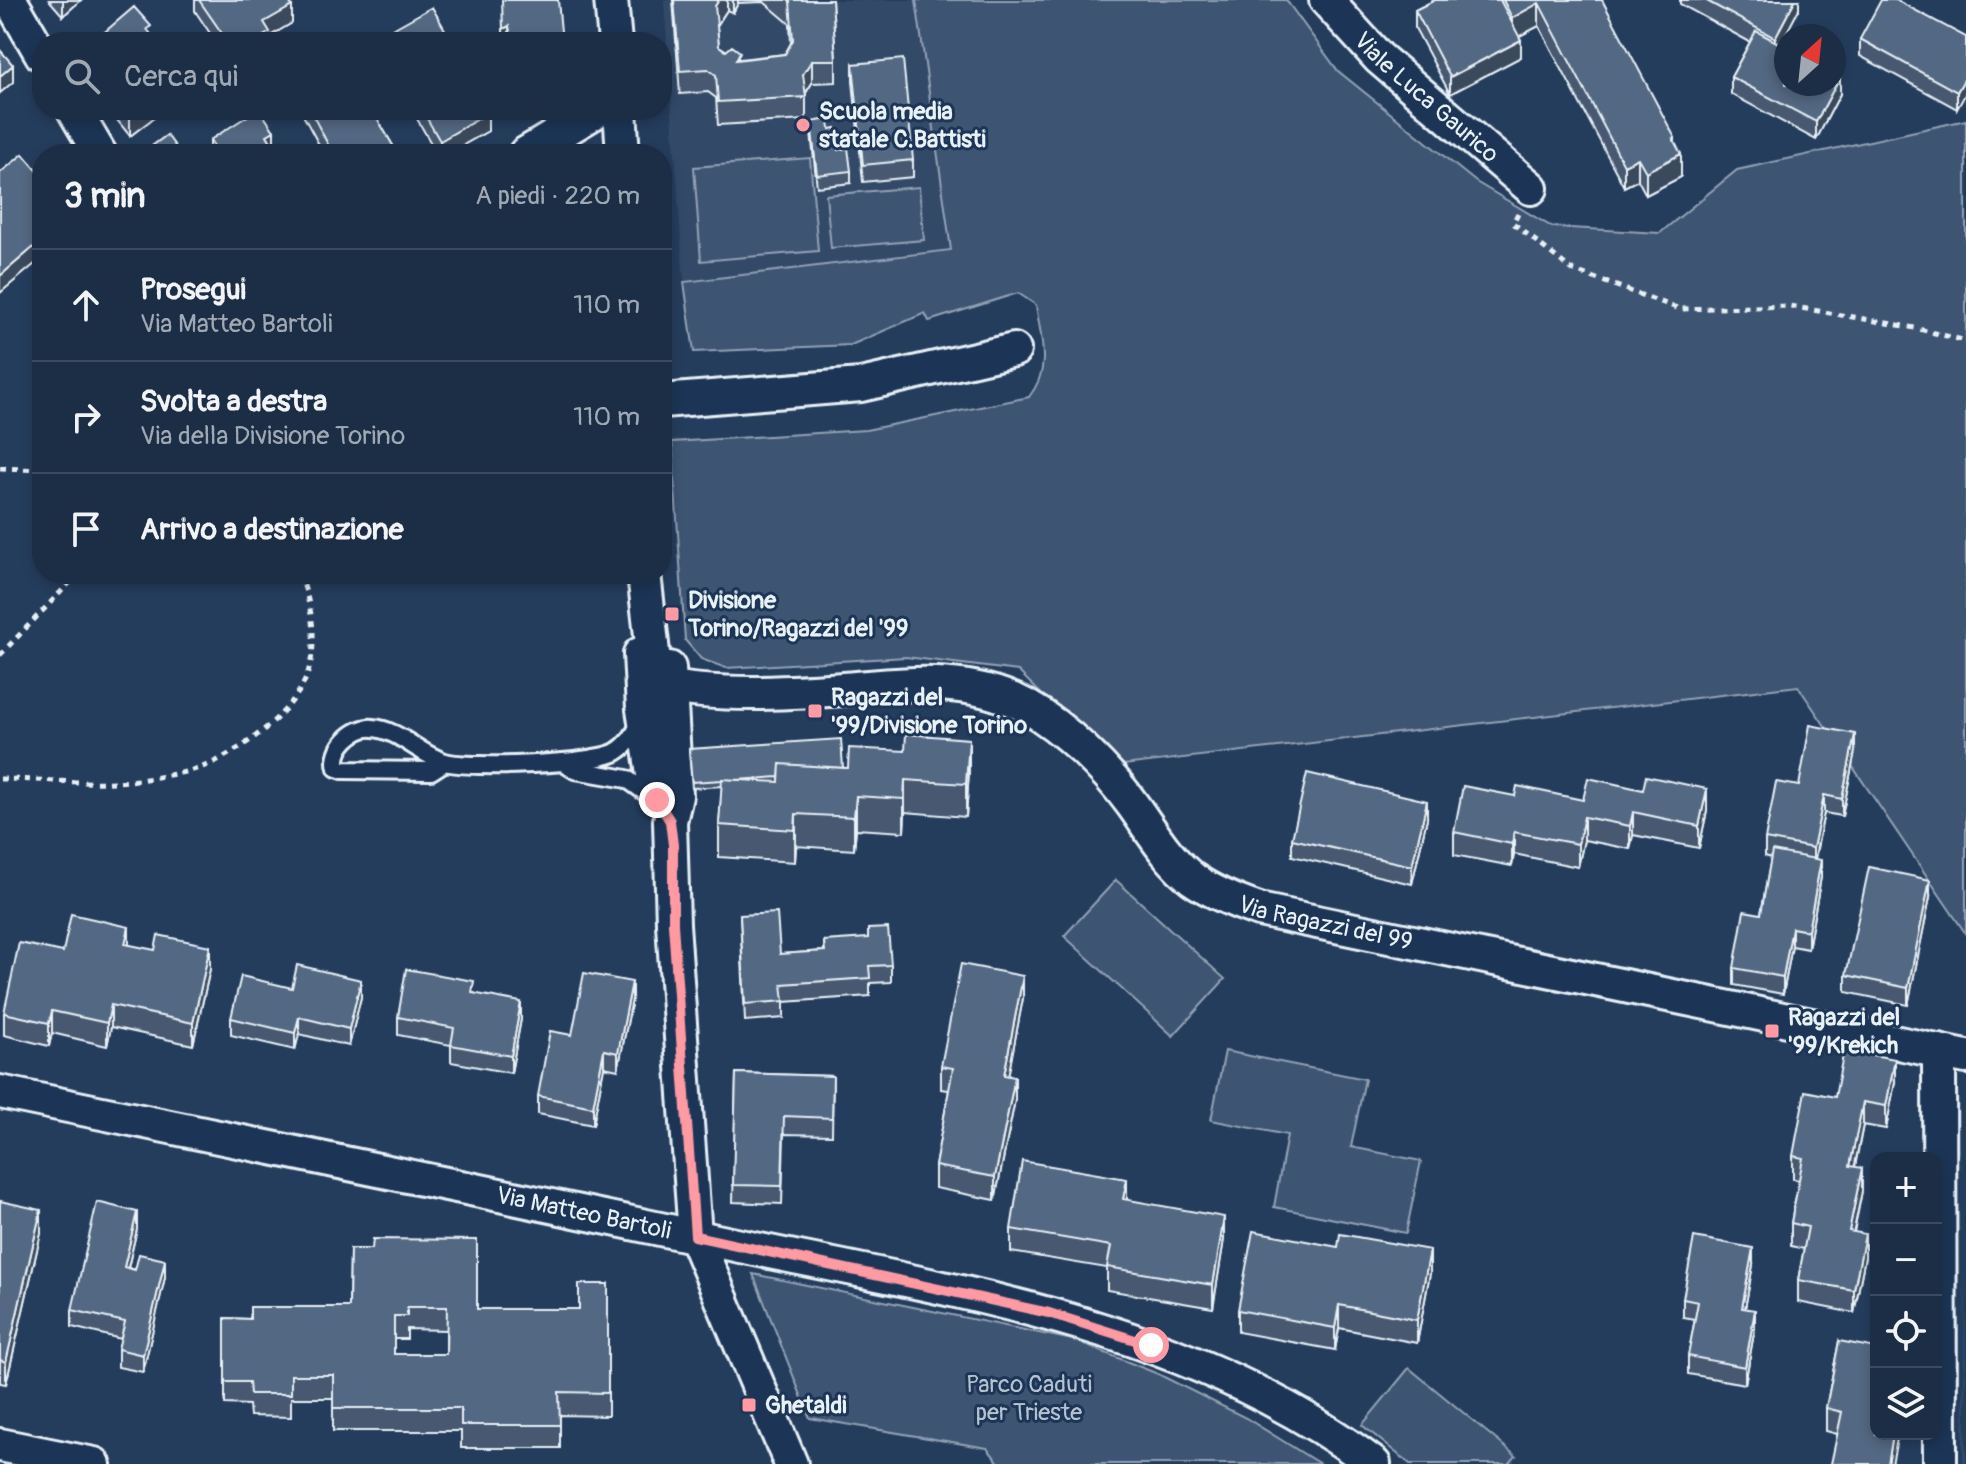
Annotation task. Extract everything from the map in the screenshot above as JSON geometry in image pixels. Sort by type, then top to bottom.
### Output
[{"type":"street","points":[[10,0],[32,38]]},
{"type":"street","points":[[611,0],[614,32]]},
{"type":"street","name":"Viale Luca Gaurico","points":[[1326,0],[1379,58],[1531,188]]},
{"type":"street","points":[[80,120],[94,144]]},
{"type":"street","points":[[542,144],[581,120]]},
{"type":"street","points":[[621,120],[622,144]]},
{"type":"street","points":[[672,400],[861,385],[1014,350]]},
{"type":"street","points":[[637,584],[643,709],[664,810],[695,1236],[791,1464]]},
{"type":"street","points":[[645,584],[656,679],[670,687]]},
{"type":"street","points":[[664,584],[676,796],[664,810]]},
{"type":"street","name":"Via Ragazzi del 99","points":[[670,687],[760,691],[934,681],[997,693],[1027,707],[1071,741],[1131,802],[1173,861],[1192,878],[1233,901],[1274,913],[1953,1054]]},
{"type":"street","points":[[1940,1464],[1953,1054]]},
{"type":"street","name":"Via Matteo Bartoli","points":[[0,1092],[695,1236],[1097,1326],[1233,1379],[1337,1437],[1374,1464]]},
{"type":"street","points":[[0,1445],[94,1464]]},
{"type":"lane","points":[[445,762],[422,772],[343,770],[335,762],[340,746],[356,732],[375,728],[445,762],[567,765],[618,751],[638,729],[643,709]]},
{"type":"lane","points":[[567,765],[575,770],[627,779],[664,810]]},
{"type":"path","points":[[1531,188],[1513,223],[1572,270],[1680,309],[1790,306],[1915,328],[1966,341]]},
{"type":"path","points":[[0,468],[32,470]]},
{"type":"path","points":[[0,655],[68,584]]},
{"type":"path","points":[[0,779],[67,783],[149,778],[205,766],[250,739],[290,707],[309,670],[313,611],[304,584]]},
{"type":"shaded area","name":"Scuola media statale C.Battisti","points":[[664,0],[916,0],[951,250],[684,282],[672,113],[672,32],[666,32]]},
{"type":"shaded area","points":[[1965,1259],[1966,1464],[1963,1464],[1963,1457]]},
{"type":"green space","points":[[916,0],[1286,0],[1338,71],[1476,182],[1552,227],[1660,233],[1737,170],[1966,120],[1966,934],[1798,686],[1115,766],[1018,671],[906,657],[726,668],[701,659],[685,640],[672,442],[866,430],[1029,397],[1040,375],[1043,353],[1036,305],[1018,293],[929,321],[925,313],[851,345],[694,352],[684,282],[951,250]]},
{"type":"green space","points":[[810,158],[818,251],[701,261],[694,167]]},
{"type":"green space","points":[[919,187],[924,240],[831,248],[826,195]]},
{"type":"green space","points":[[1116,880],[1225,979],[1173,1036],[1064,936]]},
{"type":"green space","points":[[1225,1051],[1365,1079],[1351,1147],[1421,1161],[1406,1233],[1274,1207],[1287,1135],[1211,1120]]},
{"type":"green space","name":"Parco Caduti per Trieste","points":[[753,1274],[1073,1340],[1158,1374],[1246,1418],[1320,1464],[1000,1464],[987,1448],[810,1418]]},
{"type":"green space","points":[[1409,1368],[1516,1456],[1509,1464],[1410,1464],[1362,1425]]},
{"type":"building","points":[[199,0],[288,0],[292,6],[264,22],[270,32],[221,32]]},
{"type":"building","points":[[502,0],[558,0],[561,32],[510,32],[509,26],[503,29]]},
{"type":"building","points":[[674,0],[719,0],[715,6],[719,46],[726,51],[732,46],[740,52],[736,60],[785,54],[793,40],[788,0],[832,0],[836,60],[812,60],[803,74],[806,97],[718,102],[716,75],[708,69],[680,71]]},
{"type":"building","points":[[1435,0],[1500,0],[1521,40],[1450,77],[1415,10]]},
{"type":"building","points":[[1503,0],[1602,0],[1681,154],[1646,172],[1638,158],[1624,165],[1539,3],[1512,18]]},
{"type":"building","points":[[1705,0],[1795,0],[1782,24],[1774,24],[1774,37]]},
{"type":"building","points":[[1881,0],[1896,0],[1966,37],[1966,76],[1957,92],[1860,39]]},
{"type":"building","points":[[134,7],[151,26],[147,29],[149,32],[105,32]]},
{"type":"building","points":[[432,7],[446,32],[387,32]]},
{"type":"building","points":[[1756,31],[1774,41],[1774,96],[1830,96],[1816,122],[1731,77]]},
{"type":"building","points":[[0,50],[13,65],[0,76]]},
{"type":"building","points":[[903,59],[913,160],[863,165],[853,64]]},
{"type":"building","points":[[829,119],[830,129],[836,128],[838,150],[848,148],[851,171],[817,175],[811,122]]},
{"type":"building","points":[[241,120],[267,120],[274,131],[267,135],[272,144],[213,144],[210,140]]},
{"type":"building","points":[[315,120],[378,120],[392,144],[328,144]]},
{"type":"building","points":[[428,120],[476,120],[440,141]]},
{"type":"building","points":[[167,135],[174,144],[155,144]]},
{"type":"building","points":[[23,154],[32,164],[32,249],[0,276],[0,173]]},
{"type":"building","points":[[1810,725],[1855,734],[1842,799],[1824,795],[1813,848],[1765,839],[1776,782],[1799,786]]},
{"type":"building","points":[[906,734],[969,739],[966,784],[905,780],[904,799],[856,796],[854,817],[796,814],[795,830],[719,825],[722,779],[779,782],[780,764],[848,768],[849,748],[905,751]]},
{"type":"building","points":[[841,739],[843,768],[780,764],[779,777],[692,782],[689,749]]},
{"type":"building","points":[[1307,773],[1427,801],[1412,866],[1292,839]]},
{"type":"building","points":[[1646,776],[1707,789],[1699,826],[1633,812],[1630,826],[1584,817],[1578,844],[1514,832],[1512,844],[1454,832],[1463,786],[1515,796],[1517,786],[1583,800],[1588,778],[1643,790]]},
{"type":"building","points":[[1772,851],[1821,860],[1808,931],[1792,928],[1783,977],[1734,968],[1744,911],[1761,914]]},
{"type":"building","points":[[1869,867],[1930,880],[1908,988],[1846,975]]},
{"type":"building","points":[[777,913],[780,954],[825,951],[824,941],[868,938],[868,929],[888,928],[891,965],[869,966],[870,978],[782,984],[784,1001],[745,1004],[740,915]]},
{"type":"building","points":[[71,914],[129,927],[125,944],[155,950],[158,935],[210,946],[193,1023],[111,1005],[107,1023],[52,1011],[49,1023],[4,1013],[19,943],[63,952]]},
{"type":"building","points":[[961,964],[1023,976],[1004,1075],[1015,1077],[995,1177],[935,1166],[953,1068],[941,1066]]},
{"type":"building","points":[[297,965],[361,980],[349,1029],[299,1017],[295,1033],[231,1018],[241,976],[292,988]]},
{"type":"building","points":[[406,969],[474,981],[472,993],[521,1002],[511,1056],[451,1045],[454,1028],[398,1017]]},
{"type":"building","points":[[584,973],[632,982],[618,1053],[604,1050],[593,1107],[538,1096],[550,1031],[572,1035]]},
{"type":"building","points":[[1844,1050],[1895,1059],[1886,1106],[1863,1102],[1850,1166],[1862,1168],[1849,1231],[1865,1234],[1854,1290],[1798,1280],[1808,1227],[1791,1223],[1803,1158],[1793,1156],[1805,1091],[1835,1097]]},
{"type":"building","points":[[736,1073],[833,1076],[832,1118],[784,1116],[782,1186],[733,1185]]},
{"type":"building","points":[[1022,1161],[1127,1179],[1123,1199],[1224,1217],[1213,1285],[1107,1267],[1111,1246],[1011,1229]]},
{"type":"building","points":[[0,1201],[41,1210],[6,1362],[0,1360]]},
{"type":"building","points":[[97,1202],[137,1212],[124,1267],[135,1270],[139,1254],[165,1260],[143,1355],[118,1349],[125,1322],[72,1310]]},
{"type":"building","points":[[1253,1231],[1338,1247],[1340,1234],[1430,1250],[1417,1320],[1339,1305],[1335,1328],[1238,1310]]},
{"type":"building","points":[[1694,1237],[1753,1248],[1742,1308],[1755,1310],[1745,1367],[1688,1356],[1698,1302],[1683,1299]]},
{"type":"building","points":[[373,1239],[477,1240],[477,1309],[579,1309],[579,1284],[608,1284],[608,1393],[559,1392],[560,1425],[461,1425],[461,1408],[333,1408],[333,1375],[291,1375],[291,1394],[250,1394],[249,1382],[225,1382],[225,1318],[250,1319],[250,1307],[349,1307],[350,1249],[372,1249]],"holes":[[[407,1307],[447,1307],[446,1354],[394,1354],[394,1316],[407,1316]]]},
{"type":"building","points":[[1839,1341],[1870,1347],[1870,1440],[1892,1440],[1888,1464],[1831,1464],[1842,1412],[1826,1408]]},
{"type":"place","name":"Scuola media statale C.Battisti","points":[[803,125]]},
{"type":"place","name":"Divisione Torino/Ragazzi del '99","points":[[672,614]]},
{"type":"place","name":"Ragazzi del '99/Divisione Torino","points":[[815,711]]},
{"type":"place","name":"Ragazzi del '99/Krekich","points":[[1772,1031]]},
{"type":"place","name":"Ghetaldi","points":[[749,1405]]},
{"type":"route","points":[[657,800],[670,821],[673,845],[673,924],[695,1236],[1049,1313],[1151,1345]]}]
